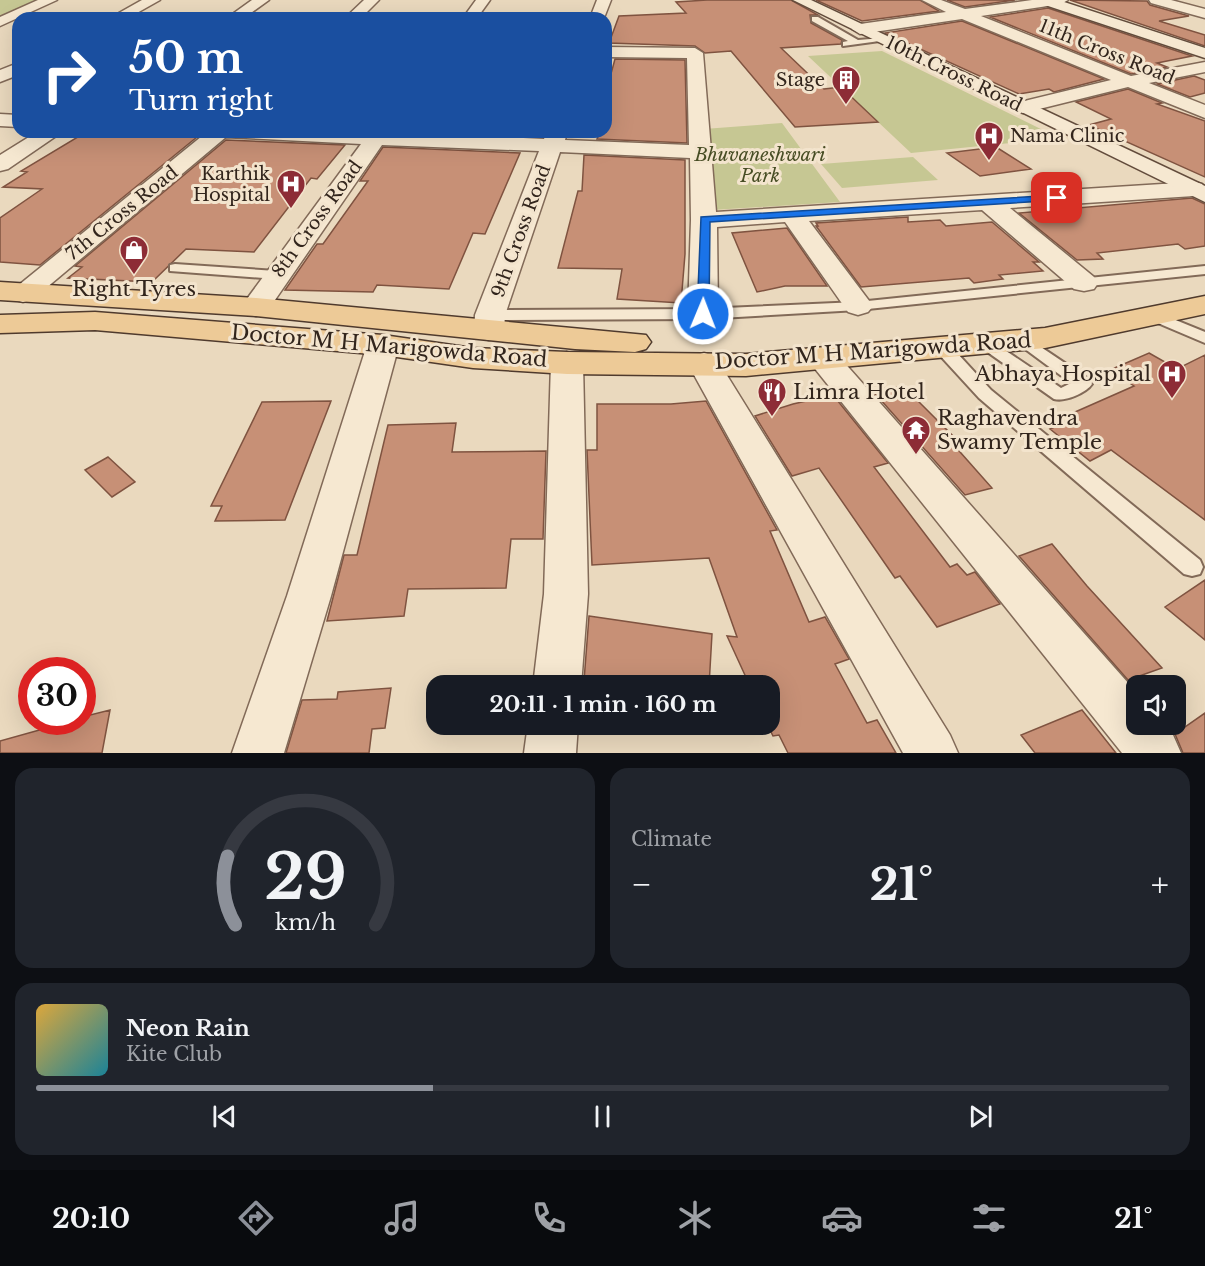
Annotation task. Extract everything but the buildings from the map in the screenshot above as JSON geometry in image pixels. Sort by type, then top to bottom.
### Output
[{"type":"main road","name":"Doctor M H Marigowda Road","points":[[12,292],[490,322],[575,339],[706,345],[811,341],[1023,318],[1205,288]]},
{"type":"main road","name":"Doctor M H Marigowda Road","points":[[0,324],[95,321],[382,345],[473,358],[567,363],[746,364],[1023,340],[1205,305]]},
{"type":"main road","points":[[0,332],[95,321]]},
{"type":"street","points":[[23,12],[50,0]]},
{"type":"street","points":[[129,12],[153,0]]},
{"type":"street","points":[[243,12],[262,0]]},
{"type":"street","points":[[359,12],[372,0]]},
{"type":"street","name":"10th Cross Road","points":[[800,0],[859,36],[883,40],[1199,192]]},
{"type":"street","name":"11th Cross Road","points":[[929,0],[1126,82],[1205,112]]},
{"type":"street","points":[[1156,0],[1205,14]]},
{"type":"street","points":[[859,36],[961,13],[1052,1],[1205,53]]},
{"type":"street","points":[[612,52],[695,53],[702,152],[703,314]]},
{"type":"street","points":[[1023,107],[1126,82],[1205,67]]},
{"type":"street","points":[[0,164],[42,138]]},
{"type":"street","name":"7th Cross Road","points":[[12,292],[212,138]]},
{"type":"street","name":"8th Cross Road","points":[[256,307],[375,138]]},
{"type":"street","points":[[520,138],[702,152]]},
{"type":"street","name":"9th Cross Road","points":[[490,322],[555,139]]},
{"type":"street","points":[[704,220],[1199,192]]},
{"type":"street","points":[[989,203],[1084,283]]},
{"type":"street","points":[[792,215],[858,306]]},
{"type":"street","points":[[258,753],[309,596],[382,345]]},
{"type":"street","points":[[823,358],[1155,753]]},
{"type":"street","points":[[558,675],[566,594],[567,363]]},
{"type":"street","points":[[704,364],[932,753]]},
{"type":"street","points":[[550,753],[552,735]]},
{"type":"lane","points":[[815,19],[859,36]]},
{"type":"lane","points":[[842,44],[859,36]]},
{"type":"lane","points":[[175,268],[276,276]]},
{"type":"lane","points":[[490,322],[858,306],[1205,270]]},
{"type":"lane","points":[[1151,315],[1205,338]]},
{"type":"lane","points":[[984,344],[1060,395],[1084,384],[1023,340]]},
{"type":"lane","points":[[940,346],[985,394],[1192,567]]},
{"type":"green space","points":[[0,0],[41,0],[0,16]]},
{"type":"green space","points":[[882,51],[1059,138],[911,153],[808,56]]},
{"type":"green space","name":"Bhuvaneshwari Park","points":[[782,123],[840,202],[712,210],[704,129]]},
{"type":"green space","points":[[913,157],[938,180],[842,188],[821,164]]},
{"type":"place","name":"Stage","points":[[846,106]]},
{"type":"place","name":"Nama Clinic","points":[[989,162]]},
{"type":"place","name":"Karthik Hospital","points":[[291,210]]},
{"type":"place","name":"Right Tyres","points":[[134,276]]},
{"type":"place","name":"Abhaya Hospital","points":[[1172,400]]},
{"type":"place","name":"Limra Hotel","points":[[772,418]]},
{"type":"place","name":"Raghavendra Swamy Temple","points":[[916,456]]},
{"type":"route","points":[[703,314],[704,220],[1057,198]]}]
